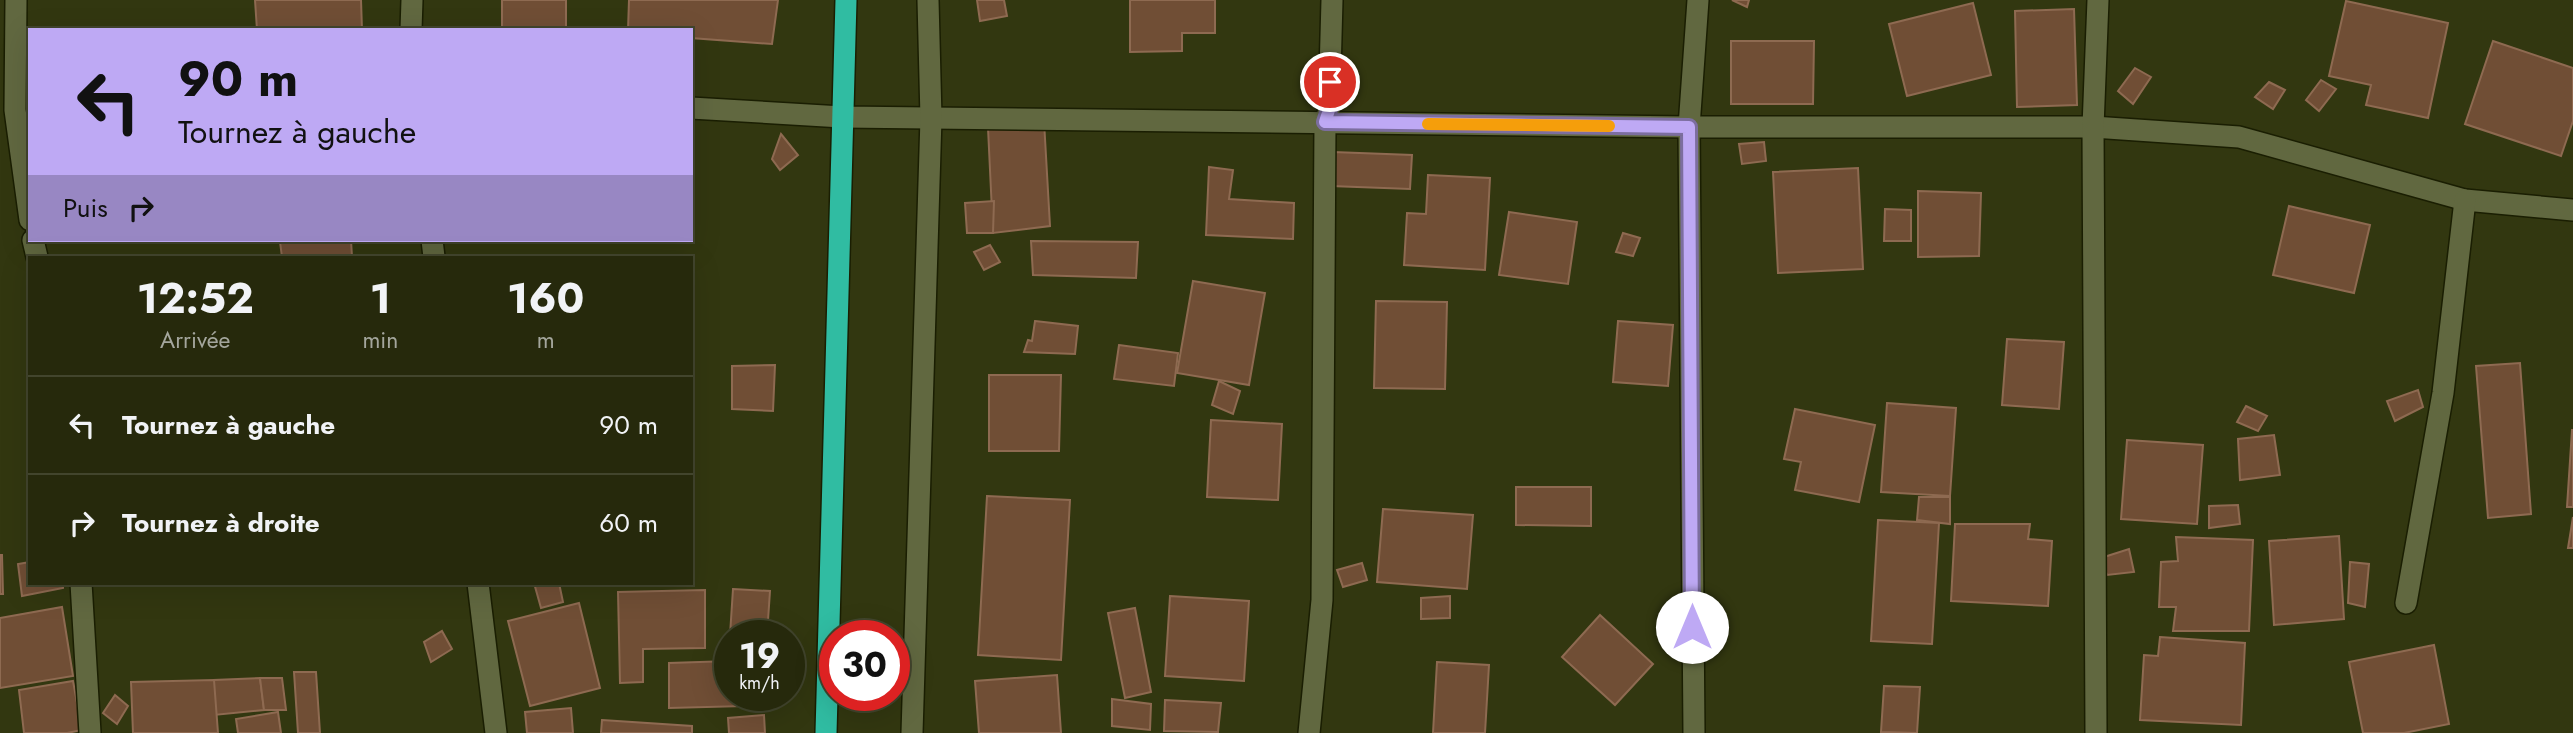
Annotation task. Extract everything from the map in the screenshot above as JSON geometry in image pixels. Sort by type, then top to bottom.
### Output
[{"type":"highway","points":[[826,733],[846,0]]},
{"type":"street","points":[[16,0],[15,110],[28,205]]},
{"type":"street","points":[[411,28],[412,0]]},
{"type":"street","points":[[912,733],[931,118],[928,0]]},
{"type":"street","points":[[1309,733],[1322,600],[1325,122],[1329,110],[1332,0]]},
{"type":"street","points":[[1694,733],[1689,127],[1698,0]]},
{"type":"street","points":[[2096,733],[2094,127],[2098,0]]},
{"type":"street","points":[[693,108],[842,117],[1689,127],[2094,127],[2239,137],[2465,200],[2573,210]]},
{"type":"street","points":[[2406,603],[2443,393],[2465,200]]},
{"type":"street","points":[[81,585],[90,733]]},
{"type":"street","points":[[478,585],[496,733]]},
{"type":"building","points":[[255,0],[361,0],[362,28],[257,28]]},
{"type":"building","points":[[502,0],[566,0],[566,28],[502,28]]},
{"type":"building","points":[[629,0],[778,0],[772,44],[693,38],[693,28],[628,28]]},
{"type":"building","points":[[977,0],[1004,0],[1007,16],[980,21]]},
{"type":"building","points":[[1130,0],[1215,0],[1215,33],[1182,33],[1182,51],[1130,52]]},
{"type":"building","points":[[1732,0],[1749,0],[1747,7]]},
{"type":"building","points":[[2346,1],[2448,23],[2428,118],[2366,105],[2371,85],[2329,76]]},
{"type":"building","points":[[1973,3],[1991,75],[1907,96],[1889,24]]},
{"type":"building","points":[[2074,9],[2077,105],[2017,107],[2015,11]]},
{"type":"building","points":[[1731,41],[1814,41],[1813,104],[1731,104]]},
{"type":"building","points":[[2493,41],[2573,68],[2573,121],[2561,156],[2465,124]]},
{"type":"building","points":[[2135,68],[2151,77],[2133,104],[2118,91]]},
{"type":"building","points":[[2321,80],[2336,89],[2319,111],[2306,100]]},
{"type":"building","points":[[2269,82],[2285,90],[2273,109],[2255,97]]},
{"type":"building","points":[[1044,121],[1050,226],[993,233],[988,128]]},
{"type":"building","points":[[781,134],[798,155],[780,170],[772,159]]},
{"type":"building","points":[[1764,142],[1766,161],[1742,164],[1739,144]]},
{"type":"building","points":[[1333,152],[1412,155],[1410,189],[1331,186]]},
{"type":"building","points":[[1209,167],[1233,170],[1229,199],[1294,203],[1293,239],[1206,235]]},
{"type":"building","points":[[1858,168],[1863,269],[1778,273],[1773,172]]},
{"type":"building","points":[[1428,175],[1490,178],[1485,270],[1404,265],[1407,213],[1426,214]]},
{"type":"building","points":[[1918,191],[1981,193],[1979,256],[1918,257]]},
{"type":"building","points":[[994,201],[993,233],[967,233],[965,203]]},
{"type":"building","points":[[2289,206],[2370,225],[2354,293],[2273,275]]},
{"type":"building","points":[[1885,209],[1911,210],[1911,241],[1884,241]]},
{"type":"building","points":[[1509,212],[1577,222],[1568,284],[1499,275]]},
{"type":"building","points":[[1623,233],[1640,238],[1633,256],[1616,252]]},
{"type":"building","points":[[1031,241],[1138,242],[1136,278],[1033,275]]},
{"type":"building","points":[[280,242],[351,242],[352,256],[282,256]]},
{"type":"building","points":[[990,245],[1000,262],[984,270],[974,252]]},
{"type":"building","points":[[1193,281],[1265,293],[1249,385],[1177,373]]},
{"type":"building","points":[[1376,301],[1447,302],[1445,389],[1374,388]]},
{"type":"building","points":[[1035,321],[1078,326],[1075,354],[1024,352],[1028,340],[1032,341]]},
{"type":"building","points":[[1618,321],[1673,325],[1668,386],[1613,382]]},
{"type":"building","points":[[2007,339],[2064,342],[2059,409],[2002,405]]},
{"type":"building","points":[[1119,345],[1178,353],[1174,386],[1114,379]]},
{"type":"building","points":[[2520,363],[2531,514],[2488,518],[2476,366]]},
{"type":"building","points":[[775,365],[773,411],[732,409],[732,366]]},
{"type":"building","points":[[989,375],[1061,375],[1059,451],[989,451]]},
{"type":"building","points":[[1219,381],[1240,391],[1233,414],[1212,405]]},
{"type":"building","points":[[2418,390],[2423,407],[2395,421],[2387,401]]},
{"type":"building","points":[[1887,403],[1956,408],[1950,496],[1881,492]]},
{"type":"building","points":[[2246,406],[2267,416],[2258,431],[2237,422]]},
{"type":"building","points":[[1795,409],[1875,425],[1859,502],[1795,490],[1801,462],[1784,459]]},
{"type":"building","points":[[1211,420],[1282,424],[1278,500],[1207,497]]},
{"type":"building","points":[[2572,430],[2573,507],[2567,507]]},
{"type":"building","points":[[2274,435],[2280,475],[2240,480],[2238,439]]},
{"type":"building","points":[[2127,440],[2203,445],[2197,524],[2121,519]]},
{"type":"building","points":[[1516,487],[1591,487],[1591,526],[1516,525]]},
{"type":"building","points":[[987,496],[1070,500],[1061,660],[978,655]]},
{"type":"building","points":[[1919,497],[1950,497],[1950,524],[1917,520]]},
{"type":"building","points":[[2238,505],[2240,524],[2209,528],[2209,506]]},
{"type":"building","points":[[1383,509],[1473,515],[1467,589],[1377,582]]},
{"type":"building","points":[[2573,517],[2573,548],[2568,548]]},
{"type":"building","points":[[1878,520],[1939,523],[1932,644],[1871,641]]},
{"type":"building","points":[[1955,524],[2030,524],[2028,539],[2052,541],[2048,606],[1951,601]]},
{"type":"building","points":[[2339,536],[2344,619],[2274,625],[2269,541]]},
{"type":"building","points":[[2176,537],[2253,540],[2249,631],[2173,631],[2176,607],[2159,607],[2161,562],[2178,561]]},
{"type":"building","points":[[2129,549],[2134,572],[2107,575],[2101,558]]},
{"type":"building","points":[[2,555],[3,594],[0,594]]},
{"type":"building","points":[[28,562],[28,585],[63,585],[63,588],[22,596],[18,564]]},
{"type":"building","points":[[2350,562],[2369,564],[2365,607],[2348,603]]},
{"type":"building","points":[[1362,563],[1367,580],[1343,587],[1337,570]]},
{"type":"building","points":[[535,585],[559,585],[563,602],[541,608]]},
{"type":"building","points":[[733,589],[770,591],[768,620],[731,620]]},
{"type":"building","points":[[705,590],[705,648],[643,649],[643,682],[620,683],[618,592]]},
{"type":"building","points":[[1170,596],[1249,601],[1244,681],[1165,676]]},
{"type":"building","points":[[1450,596],[1450,618],[1421,619],[1421,598]]},
{"type":"building","points":[[579,603],[600,688],[530,706],[508,621]]},
{"type":"building","points":[[62,607],[73,676],[0,688],[0,618]]},
{"type":"building","points":[[1135,608],[1151,692],[1125,698],[1108,613]]},
{"type":"building","points":[[1600,615],[1653,664],[1615,705],[1562,657]]},
{"type":"building","points":[[442,631],[452,649],[431,662],[424,642]]},
{"type":"building","points":[[2160,637],[2245,643],[2241,725],[2140,720],[2144,655],[2158,656]]},
{"type":"building","points":[[2434,645],[2449,724],[2404,733],[2363,733],[2349,662]]},
{"type":"building","points":[[714,662],[714,707],[669,708],[669,663]]},
{"type":"building","points":[[1437,662],[1489,665],[1485,733],[1433,733]]},
{"type":"building","points":[[294,672],[316,672],[320,733],[298,733]]},
{"type":"building","points":[[1057,675],[1061,733],[979,733],[975,681]]},
{"type":"building","points":[[260,678],[264,710],[214,715],[214,680]]},
{"type":"building","points":[[260,678],[282,678],[286,710],[264,710]]},
{"type":"building","points":[[214,680],[218,733],[133,733],[131,682]]},
{"type":"building","points":[[73,681],[82,730],[67,733],[24,733],[19,690]]},
{"type":"building","points":[[1884,686],[1920,687],[1917,733],[1881,732]]},
{"type":"building","points":[[115,695],[128,706],[117,724],[103,713]]},
{"type":"building","points":[[1112,699],[1151,704],[1150,730],[1112,726]]},
{"type":"building","points":[[1165,700],[1221,703],[1218,732],[1164,731]]},
{"type":"building","points":[[571,708],[573,733],[527,733],[525,712]]},
{"type":"building","points":[[278,712],[281,733],[238,733],[236,719]]},
{"type":"building","points":[[764,715],[765,733],[729,733],[728,718]]},
{"type":"building","points":[[602,720],[692,726],[692,733],[601,733]]},
{"type":"slow traffic","points":[[1428,124],[1609,126]]},
{"type":"route","points":[[1330,82],[1329,110],[1325,122],[1689,127],[1692,627]]}]
